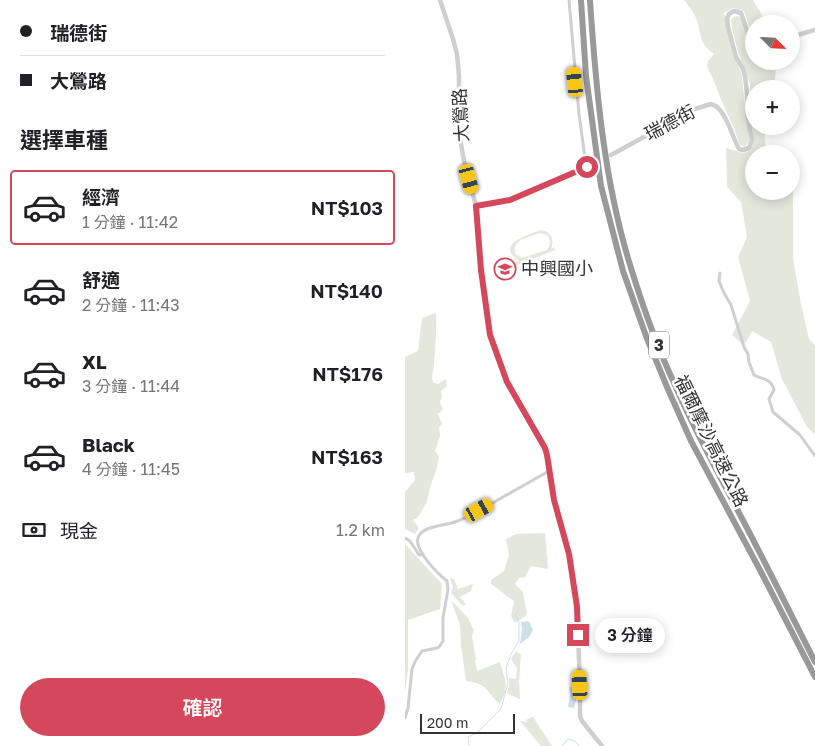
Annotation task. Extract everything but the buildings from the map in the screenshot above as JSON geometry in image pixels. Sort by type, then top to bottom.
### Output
[{"type":"highway","name":"福爾摩沙高速公路","points":[[581,0],[586,76],[601,186],[623,272],[650,345],[691,441],[815,677]]},
{"type":"highway","name":"福爾摩沙高速公路","points":[[590,0],[595,75],[603,133],[620,227],[631,268],[678,393],[699,438],[815,662]]},
{"type":"street","name":"大鶯路","points":[[440,0],[457,54],[461,144],[476,206],[481,270],[490,335],[507,382],[545,448],[554,500],[569,554],[577,607],[580,716],[602,746]]},
{"type":"street","points":[[476,206],[510,200],[589,166],[585,158],[579,114],[569,0]]},
{"type":"street","name":"瑞德街","points":[[611,154],[695,109],[711,104],[717,106],[722,113],[739,149],[749,148],[752,140],[747,114],[745,76],[736,57],[727,18],[734,11],[741,13],[745,21]]},
{"type":"street","points":[[800,34],[815,30]]},
{"type":"street","points":[[720,273],[719,281],[731,306],[754,375],[769,381],[772,385],[773,390],[769,399],[773,412],[800,435],[815,456]]},
{"type":"street","points":[[405,718],[413,664],[423,651],[439,647],[443,641],[443,618],[448,584],[447,581],[437,574],[423,554],[417,543],[418,537],[426,529],[453,523],[471,516],[549,471]]},
{"type":"street","points":[[405,538],[419,555],[423,554]]},
{"type":"shaded area","points":[[684,0],[753,0],[762,15],[745,15],[744,11],[733,8],[724,13],[729,38],[742,76],[745,135],[749,135],[750,140],[745,147],[740,145],[707,67],[708,61],[714,54],[702,41],[698,23]]},
{"type":"shaded area","points":[[738,16],[745,27],[745,70],[776,70],[775,80],[748,80],[738,52],[732,29],[731,20],[733,17]]},
{"type":"shaded area","points":[[753,135],[765,135],[765,145],[753,145]]},
{"type":"shaded area","points":[[726,148],[745,152],[745,200],[793,200],[793,258],[809,339],[815,345],[815,435],[807,427],[782,379],[771,342],[752,331],[744,345],[732,335],[750,301],[738,257],[747,237],[741,202],[727,187]]},
{"type":"shaded area","points":[[541,230],[550,234],[553,242],[551,249],[554,247],[555,250],[515,266],[514,262],[519,261],[512,255],[510,250],[512,245],[516,241]],"holes":[[[540,233],[547,235],[550,240],[547,250],[522,258],[515,254],[518,242]]]},
{"type":"shaded area","points":[[436,313],[436,339],[432,380],[438,384],[446,379],[447,386],[441,391],[442,397],[440,402],[443,409],[438,414],[442,424],[439,427],[440,436],[435,451],[439,457],[436,471],[427,502],[418,517],[413,520],[419,528],[415,534],[405,529],[405,492],[415,480],[414,472],[405,473],[405,357],[418,351],[422,318]]},
{"type":"shaded area","points":[[545,533],[548,569],[531,566],[525,577],[519,578],[515,584],[523,592],[527,615],[515,623],[511,616],[514,601],[491,584],[491,580],[504,571],[509,555],[506,539],[516,534]]},
{"type":"shaded area","points":[[405,544],[442,584],[440,609],[408,620],[408,669],[405,694]]},
{"type":"shaded area","points":[[450,578],[454,579],[458,589],[473,584],[471,591],[460,597],[466,604],[463,606],[451,593],[453,586]]},
{"type":"shaded area","points":[[451,600],[468,618],[474,630],[472,636],[477,671],[500,662],[506,683],[505,693],[500,704],[483,686],[466,681],[460,625]]},
{"type":"shaded area","points":[[528,621],[533,630],[529,637],[520,644],[521,622]]},
{"type":"shaded area","points":[[516,651],[521,655],[520,699],[507,693],[509,678],[516,679],[517,668],[511,659]]},
{"type":"shaded area","points":[[569,687],[576,688],[577,696],[574,708],[568,707]]},
{"type":"shaded area","points":[[532,717],[552,746],[541,746],[520,721],[527,722],[526,720]]},
{"type":"waterway","points":[[469,746],[468,737],[478,732],[501,709],[508,683],[506,668],[511,654],[519,641],[519,622],[515,616],[519,608]]},
{"type":"waterway","points":[[562,746],[568,739],[575,741],[579,746]]},
{"type":"place","name":"中興國小","points":[[505,269]]},
{"type":"route","points":[[578,635],[577,607],[569,554],[554,500],[545,448],[507,382],[490,335],[481,270],[476,206],[510,200],[587,167]]}]
